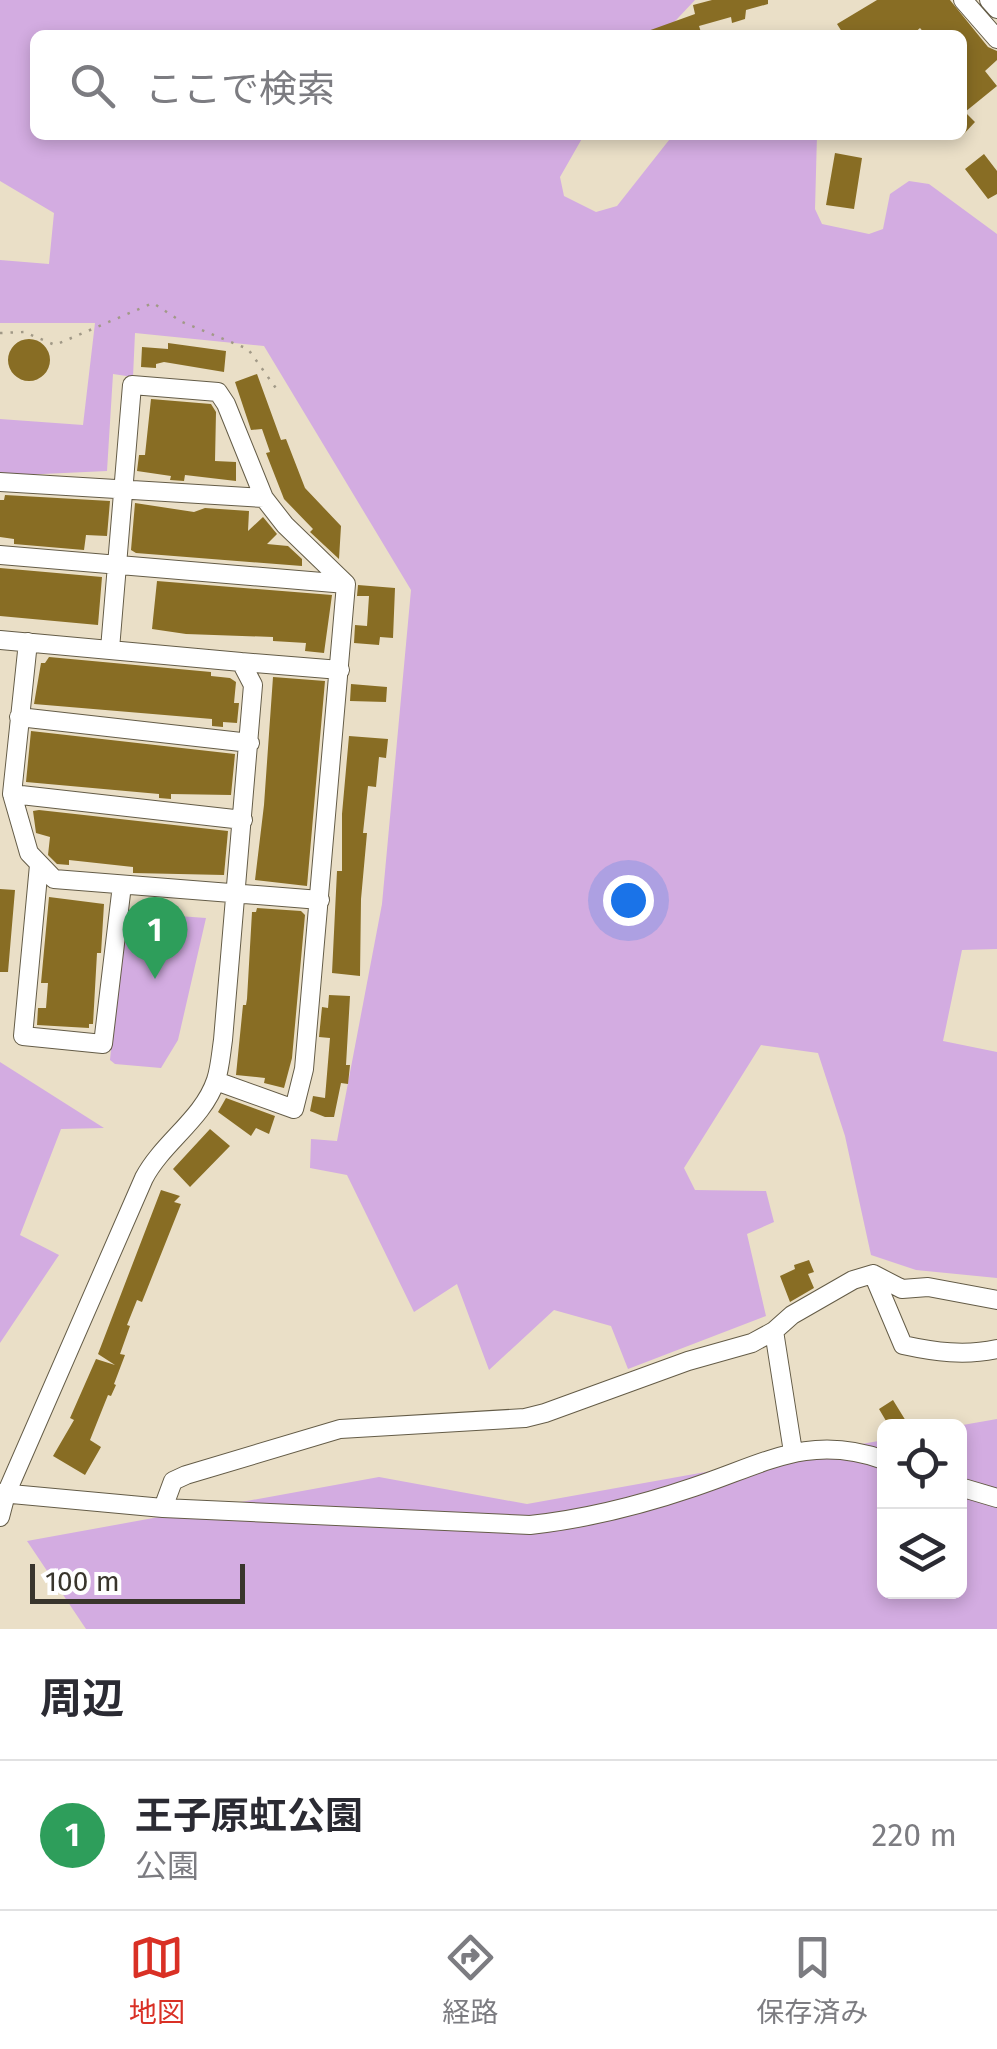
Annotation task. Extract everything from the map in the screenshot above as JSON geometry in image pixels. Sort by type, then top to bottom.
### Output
[{"type":"street","points":[[964,0],[997,39]]},
{"type":"street","points":[[989,0],[997,9]]},
{"type":"street","points":[[110,649],[132,385],[218,392],[264,498],[285,525],[346,584],[304,1069],[294,1109],[216,1080]]},
{"type":"street","points":[[0,482],[264,498]]},
{"type":"street","points":[[0,555],[346,584]]},
{"type":"street","points":[[0,640],[340,670]]},
{"type":"street","points":[[28,642],[12,794],[29,853],[54,879],[320,900]]},
{"type":"street","points":[[0,1517],[3,1493],[144,1178],[154,1160],[203,1104],[216,1080],[250,742],[253,684],[241,662]]},
{"type":"street","points":[[18,716],[250,742]]},
{"type":"street","points":[[12,794],[243,820]]},
{"type":"street","points":[[39,865],[23,1036],[103,1044],[122,885]]},
{"type":"street","points":[[162,1508],[173,1481],[340,1430],[545,1414],[688,1361],[752,1342],[853,1280],[873,1274],[902,1289],[928,1287],[997,1300]]},
{"type":"street","points":[[873,1274],[903,1345],[937,1352],[997,1349]]},
{"type":"street","points":[[774,1331],[793,1452]]},
{"type":"street","points":[[3,1493],[162,1508],[530,1525],[574,1520],[690,1488],[793,1452],[828,1447],[854,1449],[877,1457]]},
{"type":"street","points":[[967,1489],[997,1498]]},
{"type":"path","points":[[0,333],[24,332],[55,345],[153,303],[182,322],[248,349],[278,391]]},
{"type":"shaded area","points":[[0,0],[695,0],[667,30],[30,30],[30,140],[581,140],[560,177],[564,196],[596,212],[617,206],[669,140],[817,140],[815,209],[822,224],[869,234],[883,229],[890,194],[909,181],[929,184],[997,234],[997,949],[962,950],[943,1041],[997,1052],[997,1278],[916,1270],[871,1255],[845,1136],[818,1053],[761,1045],[684,1168],[695,1190],[766,1191],[774,1222],[747,1234],[766,1316],[628,1369],[611,1326],[554,1310],[489,1370],[457,1284],[414,1312],[347,1175],[310,1168],[311,1139],[337,1141],[382,904],[411,590],[264,346],[135,333],[133,377],[113,374],[107,471],[0,476],[0,419],[83,425],[95,323],[0,323],[0,260],[49,264],[54,213],[0,181]]},
{"type":"shaded area","points":[[124,912],[206,918],[178,1040],[161,1068],[115,1064],[110,1060]]},
{"type":"shaded area","points":[[0,1062],[104,1128],[61,1129],[20,1235],[59,1255],[0,1343]]},
{"type":"shaded area","points":[[997,1419],[997,1629],[86,1629],[27,1541],[379,1477],[527,1504],[877,1441],[877,1599],[967,1599],[967,1424]]},
{"type":"building","points":[[712,0],[768,0],[768,4],[746,10],[745,19],[732,23],[731,17],[699,26],[700,30],[651,30],[695,14],[693,5]]},
{"type":"building","points":[[877,0],[950,0],[988,47],[997,51],[997,60],[985,71],[997,86],[967,110],[967,30],[841,30],[837,24]]},
{"type":"building","points":[[967,114],[975,122],[967,131]]},
{"type":"building","points":[[835,153],[862,158],[854,209],[826,205]]},
{"type":"building","points":[[984,154],[997,171],[997,194],[988,199],[965,169]]},
{"type":"building","points":[[29,339],[44,345],[50,360],[44,375],[29,381],[14,375],[8,360],[14,345]]},
{"type":"building","points":[[168,343],[226,351],[224,372],[164,362],[156,364],[156,368],[141,367],[142,347],[168,349]]},
{"type":"building","points":[[257,374],[281,440],[286,439],[305,488],[341,526],[339,559],[310,532],[313,529],[284,499],[266,453],[270,452],[262,429],[251,430],[235,382]]},
{"type":"building","points":[[151,399],[211,404],[216,412],[215,461],[236,462],[236,481],[185,475],[184,481],[170,480],[171,476],[137,471],[139,455],[145,455]]},
{"type":"building","points":[[5,495],[110,501],[107,536],[86,535],[84,550],[14,544],[14,539],[0,537],[0,500]]},
{"type":"building","points":[[135,503],[194,512],[205,508],[249,511],[248,531],[263,517],[277,534],[267,544],[288,546],[302,559],[302,566],[136,553],[131,550]]},
{"type":"building","points":[[0,568],[102,577],[98,625],[0,616]]},
{"type":"building","points":[[157,581],[332,595],[324,653],[305,651],[306,643],[273,641],[273,637],[152,629]]},
{"type":"building","points":[[358,585],[395,588],[393,638],[380,637],[379,645],[354,643],[355,625],[367,626],[369,596],[357,596]]},
{"type":"building","points":[[49,657],[211,672],[211,676],[230,678],[236,682],[237,723],[212,726],[212,719],[34,704],[41,663]]},
{"type":"building","points":[[273,677],[325,681],[307,886],[255,880]]},
{"type":"building","points":[[351,684],[387,687],[386,702],[350,701]]},
{"type":"building","points":[[31,731],[235,754],[231,795],[171,794],[171,799],[159,798],[159,794],[26,782]]},
{"type":"building","points":[[349,736],[388,739],[386,758],[379,757],[376,787],[368,786],[363,833],[367,833],[360,976],[332,973]]},
{"type":"building","points":[[33,811],[228,831],[224,875],[133,873],[133,867],[69,860],[69,865],[57,864],[48,855],[50,837],[36,833]]},
{"type":"building","points":[[0,889],[15,890],[8,972],[0,972]]},
{"type":"building","points":[[49,897],[104,904],[93,1024],[89,1028],[37,1025],[38,1008],[46,1008],[48,983],[41,983]]},
{"type":"building","points":[[257,908],[301,911],[305,915],[292,1058],[284,1088],[264,1083],[265,1078],[236,1075],[243,1005],[247,999],[252,912]]},
{"type":"building","points":[[329,995],[350,996],[348,1084],[341,1083],[334,1117],[310,1111],[313,1096],[325,1098],[330,1038],[319,1037],[322,1007],[328,1008]]},
{"type":"building","points":[[226,1098],[275,1116],[269,1134],[256,1128],[251,1136],[218,1112]]},
{"type":"building","points":[[210,1129],[230,1146],[190,1187],[173,1169]]},
{"type":"building","points":[[161,1190],[180,1196],[174,1202],[181,1204],[142,1302],[137,1300],[127,1325],[130,1326],[120,1354],[125,1355],[116,1385],[90,1440],[101,1447],[85,1475],[53,1456],[74,1420],[70,1418],[96,1359],[115,1365],[98,1354]]},
{"type":"building","points":[[809,1260],[814,1272],[808,1274],[814,1288],[790,1302],[780,1276]]},
{"type":"building","points":[[893,1400],[905,1419],[885,1419],[879,1409]]},
{"type":"place","name":"王子原虹公園","points":[[155,979]]}]
